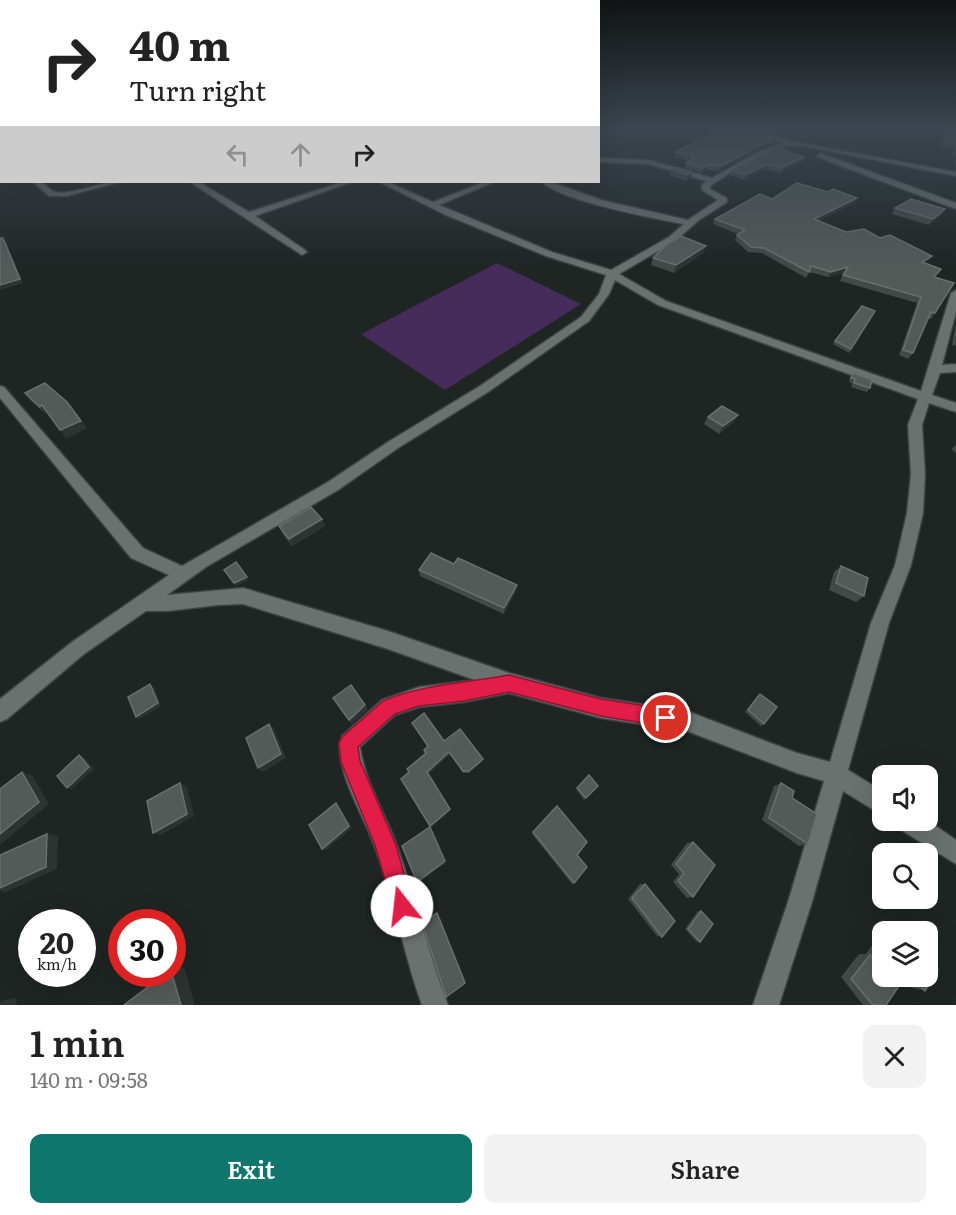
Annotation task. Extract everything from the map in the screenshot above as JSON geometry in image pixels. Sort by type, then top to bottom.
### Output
[{"type":"street","points":[[692,175],[713,181]]},
{"type":"street","points":[[0,712],[78,648],[183,574],[333,486],[393,445],[484,389],[585,320],[604,294],[612,274],[672,239],[690,223],[724,200],[706,190],[706,185],[724,175]]},
{"type":"street","points":[[875,175],[956,206]]},
{"type":"street","points":[[38,183],[52,194],[67,194],[112,183]]},
{"type":"street","points":[[196,183],[302,252]]},
{"type":"street","points":[[248,215],[345,183]]},
{"type":"street","points":[[385,183],[549,254],[612,274],[662,303],[956,408]]},
{"type":"street","points":[[433,205],[488,183]]},
{"type":"street","points":[[548,183],[570,194],[614,207],[690,223]]},
{"type":"street","points":[[766,1005],[838,775],[880,623],[895,589],[908,544],[915,513],[918,474],[915,425],[926,396],[956,293]]},
{"type":"street","points":[[934,369],[956,368]]},
{"type":"street","points":[[0,390],[137,553],[183,574]]},
{"type":"street","points":[[142,603],[160,604],[218,595],[243,596],[388,640],[509,683],[601,708],[687,721],[797,763],[838,775],[872,797]]},
{"type":"street","points":[[435,1005],[419,967],[386,845],[351,762],[349,743],[389,707],[419,697],[464,692],[509,683]]},
{"type":"street","points":[[923,831],[956,853]]},
{"type":"shaded area","points":[[497,263],[581,304],[445,390],[361,334]]},
{"type":"building","points":[[797,183],[828,192],[833,189],[857,198],[814,219],[846,232],[864,229],[880,238],[890,235],[932,256],[922,262],[941,269],[934,277],[954,283],[935,313],[931,312],[913,353],[903,350],[921,297],[843,275],[848,267],[831,272],[811,266],[809,272],[764,248],[751,247],[737,235],[745,230],[715,219],[760,194],[772,199]]},
{"type":"building","points":[[911,199],[945,209],[933,219],[895,208]]},
{"type":"building","points":[[681,236],[706,246],[676,265],[653,258],[666,245]]},
{"type":"building","points":[[0,238],[3,238],[20,279],[0,285]]},
{"type":"building","points":[[862,306],[875,311],[851,349],[835,341]]},
{"type":"building","points":[[853,373],[872,380],[870,388],[854,383],[855,379],[851,378]]},
{"type":"building","points":[[45,383],[67,402],[81,421],[60,430],[42,405],[40,407],[25,393]]},
{"type":"building","points":[[722,406],[738,415],[723,426],[708,417]]},
{"type":"building","points":[[311,507],[322,519],[289,539],[279,526]]},
{"type":"building","points":[[431,553],[454,564],[458,558],[517,585],[504,608],[419,570]]},
{"type":"building","points":[[236,562],[247,577],[234,583],[224,570]]},
{"type":"building","points":[[841,566],[868,578],[864,596],[836,583]]},
{"type":"building","points":[[150,684],[158,703],[136,717],[128,697]]},
{"type":"building","points":[[351,685],[365,705],[349,720],[333,698]]},
{"type":"building","points":[[760,694],[777,707],[764,724],[748,710]]},
{"type":"building","points":[[424,713],[444,741],[460,729],[483,759],[469,771],[463,771],[449,752],[427,772],[450,809],[430,826],[401,779],[409,772],[407,769],[426,753],[424,750],[428,746],[412,723]]},
{"type":"building","points":[[269,724],[281,754],[258,768],[246,738]]},
{"type":"building","points":[[79,755],[89,767],[67,788],[57,776]]},
{"type":"building","points":[[22,772],[39,802],[0,834],[0,789]]},
{"type":"building","points":[[589,775],[598,786],[586,798],[577,788]]},
{"type":"building","points":[[180,783],[187,814],[153,833],[147,801]]},
{"type":"building","points":[[781,783],[794,791],[792,798],[817,814],[808,844],[769,818]]},
{"type":"building","points":[[336,803],[349,826],[322,849],[309,825]]},
{"type":"building","points":[[557,806],[587,842],[577,855],[587,867],[574,883],[533,832]]},
{"type":"building","points":[[430,827],[445,861],[417,882],[402,846]]},
{"type":"building","points":[[47,834],[46,867],[0,888],[0,855]]},
{"type":"building","points":[[693,842],[715,865],[693,897],[678,881],[684,873],[676,864]]},
{"type":"building","points":[[645,884],[675,921],[662,937],[632,898]]},
{"type":"building","points":[[701,911],[713,924],[700,942],[688,929]]},
{"type":"building","points":[[437,913],[465,983],[446,997],[422,923]]},
{"type":"building","points":[[870,955],[872,957],[872,987],[898,987],[886,1005],[873,1005],[851,979]]},
{"type":"building","points":[[148,987],[176,987],[181,1005],[124,1005]]},
{"type":"route","points":[[402,906],[386,845],[351,762],[349,743],[389,707],[419,697],[464,692],[509,683],[601,708],[666,718]]}]
